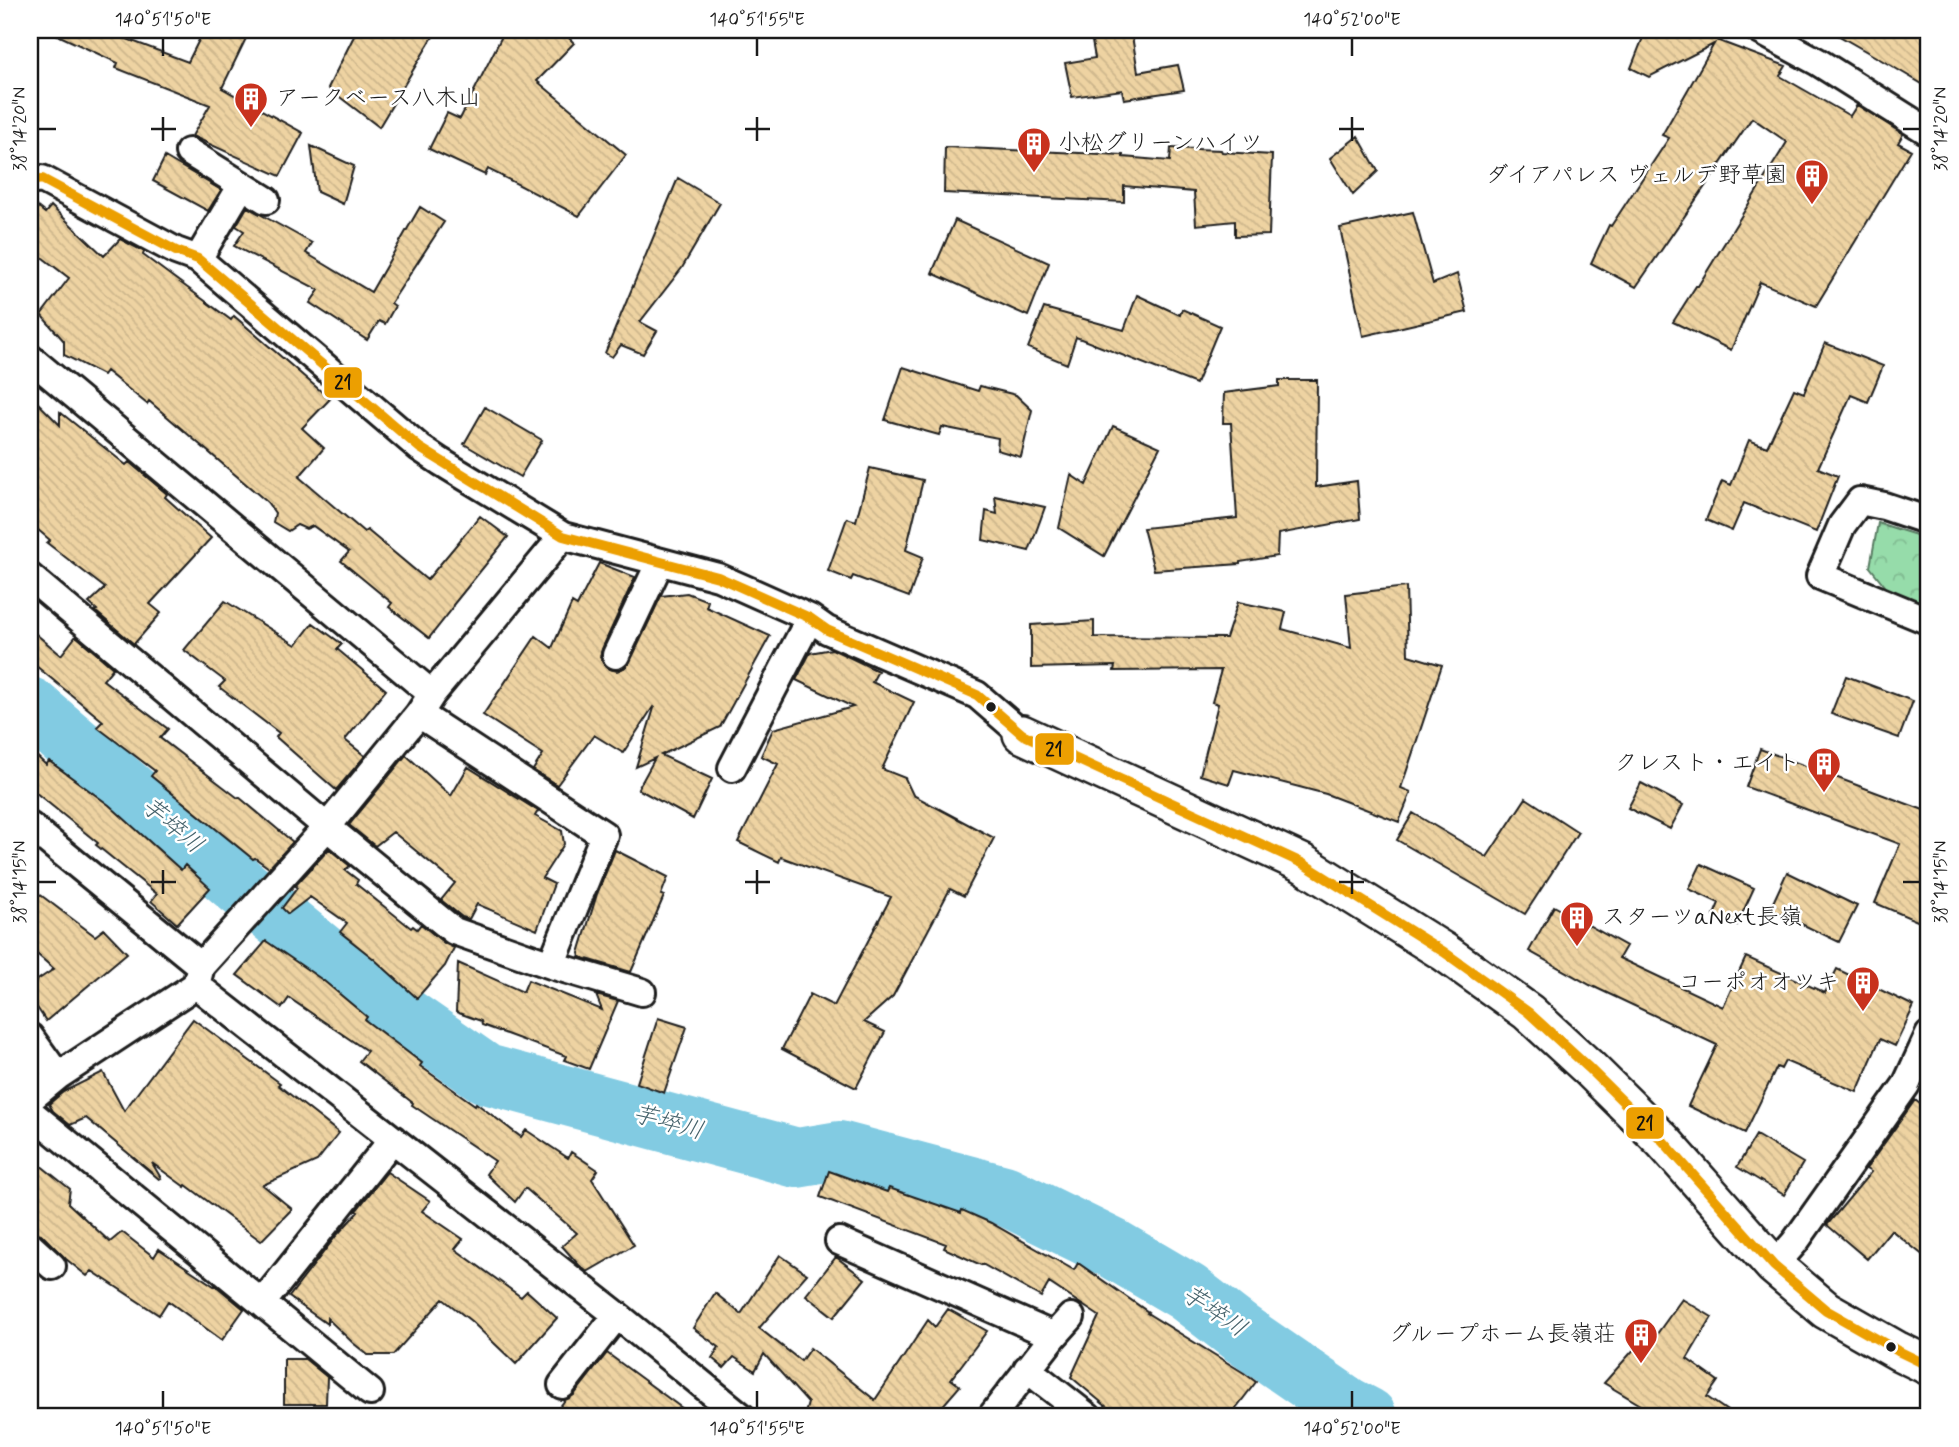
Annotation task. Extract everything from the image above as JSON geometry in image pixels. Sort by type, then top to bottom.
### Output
[{"type":"street","points":[[1759,30],[1818,62],[1929,132]]},
{"type":"street","points":[[188,152],[266,200]]},
{"type":"street","points":[[30,181],[42,179],[176,251],[198,259],[421,448],[563,536],[718,577],[810,618],[827,630],[977,695],[1022,734],[1302,863],[1444,952],[1528,1012],[1663,1141],[1774,1266],[1826,1310],[1898,1352],[1929,1366]]},
{"type":"street","points":[[198,259],[242,185]]},
{"type":"street","points":[[30,358],[426,704],[604,835],[551,965]]},
{"type":"street","points":[[1929,521],[1860,501],[1842,525],[1820,576],[1929,621]]},
{"type":"street","points":[[30,1099],[58,1076],[199,976],[248,915],[327,827],[563,536]]},
{"type":"street","points":[[616,656],[660,562]]},
{"type":"street","points":[[30,577],[454,931],[551,965],[642,992]]},
{"type":"street","points":[[732,768],[810,618]]},
{"type":"street","points":[[30,826],[199,976],[393,1139],[743,1417]]},
{"type":"street","points":[[1774,1266],[1795,1242],[1906,1085],[1929,1035]]},
{"type":"street","points":[[30,1037],[58,1076]]},
{"type":"street","points":[[30,1112],[370,1392]]},
{"type":"street","points":[[262,1303],[393,1139]]},
{"type":"street","points":[[839,1241],[1062,1326],[991,1417]]},
{"type":"street","points":[[30,1246],[52,1266]]},
{"type":"street","points":[[562,1385],[617,1315]]},
{"type":"street","points":[[1027,1369],[1088,1417]]},
{"type":"green space","points":[[1878,523],[1929,539],[1929,608],[1889,591],[1870,567]]},
{"type":"building","points":[[47,30],[103,30],[188,62],[204,30],[250,30],[222,88],[303,133],[280,176],[192,136],[210,105],[116,68],[118,63]]},
{"type":"building","points":[[357,30],[437,30],[379,127],[328,88]]},
{"type":"building","points":[[505,30],[561,30],[574,43],[537,81],[626,155],[579,216],[488,169],[485,175],[429,149],[447,113],[460,119]]},
{"type":"building","points":[[1090,30],[1131,30],[1138,72],[1178,65],[1184,90],[1124,99],[1122,90],[1072,97],[1065,63],[1095,58]]},
{"type":"building","points":[[1646,30],[1741,30],[1719,41],[1786,66],[1780,76],[1850,116],[1857,105],[1903,134],[1898,143],[1911,150],[1816,306],[1760,282],[1731,350],[1673,322],[1787,142],[1752,118],[1636,287],[1591,263],[1609,225],[1611,226],[1669,138],[1662,135],[1714,44],[1649,77],[1631,68]]},
{"type":"building","points":[[1829,30],[1929,30],[1929,88],[1890,65]]},
{"type":"building","points":[[1358,136],[1378,171],[1353,195],[1330,158]]},
{"type":"building","points":[[311,146],[354,166],[343,204],[317,192]]},
{"type":"building","points":[[945,147],[1123,155],[1170,161],[1171,148],[1272,155],[1269,235],[1235,236],[1235,221],[1196,225],[1194,192],[1124,186],[1124,202],[944,193]]},
{"type":"building","points":[[165,157],[221,190],[208,211],[153,181]]},
{"type":"building","points":[[678,178],[720,203],[682,268],[640,322],[657,331],[643,354],[621,345],[612,357],[605,353]]},
{"type":"building","points":[[30,201],[45,213],[51,206],[104,256],[120,239],[143,251],[143,255],[231,320],[234,316],[330,399],[302,428],[324,448],[299,477],[427,580],[480,516],[508,537],[429,638],[389,607],[392,603],[341,561],[349,552],[313,526],[306,529],[297,525],[288,531],[273,522],[275,513],[267,502],[149,401],[147,404],[106,371],[103,375],[64,355],[64,341],[41,315],[69,278],[30,248]]},
{"type":"building","points":[[247,207],[312,243],[306,253],[371,292],[420,207],[444,222],[391,303],[395,306],[385,324],[379,321],[367,340],[310,303],[319,290],[234,246],[244,231],[236,226]]},
{"type":"building","points":[[1413,212],[1433,284],[1457,274],[1467,312],[1363,336],[1340,228]]},
{"type":"building","points":[[955,220],[1049,263],[1028,316],[932,273]]},
{"type":"building","points":[[1137,295],[1180,315],[1182,309],[1220,326],[1196,384],[1076,337],[1067,364],[1028,348],[1044,308],[1124,330]]},
{"type":"building","points":[[1825,343],[1883,366],[1868,402],[1851,395],[1818,468],[1838,476],[1816,532],[1744,503],[1732,531],[1706,520],[1722,481],[1731,485],[1749,440],[1767,447],[1794,389],[1804,393]]},
{"type":"building","points":[[903,367],[978,391],[980,386],[1016,395],[1032,410],[1021,457],[997,450],[998,438],[942,427],[939,435],[885,420]]},
{"type":"building","points":[[1279,380],[1317,380],[1316,487],[1357,481],[1360,519],[1278,534],[1277,556],[1240,564],[1154,570],[1143,528],[1237,518],[1231,423],[1223,423],[1224,393],[1279,386]]},
{"type":"building","points":[[30,395],[60,425],[60,412],[126,465],[129,462],[167,494],[165,497],[211,538],[150,604],[161,613],[134,644],[89,603],[105,588],[47,543],[50,540],[30,523]]},
{"type":"building","points":[[485,407],[542,440],[520,477],[464,444]]},
{"type":"building","points":[[1113,426],[1160,447],[1104,556],[1059,528],[1071,475],[1086,485]]},
{"type":"building","points":[[870,468],[923,480],[906,550],[923,557],[909,597],[853,576],[851,580],[828,571],[847,518],[856,521]]},
{"type":"building","points":[[995,496],[1045,507],[1029,551],[983,540],[986,511],[997,514]]},
{"type":"building","points":[[599,563],[635,577],[602,649],[600,657],[610,669],[617,671],[630,662],[661,596],[687,593],[708,601],[706,607],[770,636],[720,727],[661,755],[712,779],[693,819],[638,789],[655,758],[636,767],[653,707],[623,753],[594,735],[557,785],[533,770],[543,754],[483,715],[536,636],[552,648],[572,603],[577,606]]},
{"type":"building","points":[[1406,587],[1408,655],[1442,665],[1401,788],[1411,792],[1399,822],[1326,794],[1234,770],[1229,784],[1200,775],[1218,704],[1212,702],[1221,670],[1114,671],[1115,666],[1031,668],[1031,625],[1094,621],[1094,637],[1226,638],[1238,602],[1286,612],[1282,629],[1351,648],[1346,594]]},
{"type":"building","points":[[225,601],[296,645],[313,623],[342,644],[337,649],[386,690],[345,740],[365,756],[336,790],[276,737],[279,733],[219,687],[225,681],[184,650]]},
{"type":"building","points":[[30,629],[61,655],[76,636],[113,668],[103,680],[168,729],[160,738],[239,797],[293,842],[269,868],[253,859],[151,776],[155,771],[97,727],[103,721],[30,661]]},
{"type":"building","points":[[832,649],[878,671],[872,682],[914,702],[882,769],[905,778],[913,795],[994,838],[964,896],[950,889],[893,996],[864,1022],[885,1032],[856,1088],[782,1049],[810,994],[834,1006],[891,897],[781,857],[779,862],[738,842],[778,764],[761,756],[773,729],[853,707],[796,680],[810,653]]},
{"type":"building","points":[[1846,676],[1913,701],[1899,738],[1831,714]]},
{"type":"building","points":[[1760,749],[1929,812],[1929,926],[1875,903],[1900,844],[1746,787]]},
{"type":"building","points":[[30,750],[46,765],[49,761],[109,805],[181,870],[185,865],[210,888],[177,924],[151,901],[157,894],[30,788]]},
{"type":"building","points":[[406,755],[451,796],[468,767],[538,811],[535,816],[562,831],[564,844],[542,878],[554,884],[537,930],[477,904],[469,919],[462,917],[441,900],[455,883],[393,832],[375,846],[349,825]]},
{"type":"building","points":[[1641,783],[1683,805],[1670,829],[1628,808]]},
{"type":"building","points":[[1526,798],[1578,832],[1525,914],[1397,840],[1413,813],[1487,857]]},
{"type":"building","points":[[329,849],[350,866],[345,870],[358,880],[356,884],[411,928],[413,926],[417,929],[421,924],[454,948],[445,966],[417,998],[340,932],[347,923],[310,897],[288,914],[282,908],[297,888],[295,886]]},
{"type":"building","points":[[615,850],[668,877],[661,895],[664,896],[631,972],[580,957],[579,953],[597,894]]},
{"type":"building","points":[[1701,864],[1754,888],[1737,925],[1714,915],[1719,903],[1689,889]]},
{"type":"building","points":[[1787,872],[1857,906],[1839,942],[1770,909]]},
{"type":"building","points":[[30,887],[95,936],[104,929],[127,953],[46,1021],[30,997],[30,985],[54,969],[30,948]]},
{"type":"building","points":[[1554,906],[1626,946],[1619,958],[1723,1007],[1746,957],[1825,993],[1837,969],[1914,1006],[1895,1046],[1880,1039],[1857,1092],[1785,1061],[1781,1069],[1777,1067],[1745,1133],[1688,1106],[1717,1045],[1590,985],[1529,951]]},
{"type":"building","points":[[266,941],[324,981],[367,1017],[365,1020],[422,1063],[420,1066],[521,1137],[526,1130],[568,1158],[571,1152],[598,1170],[592,1179],[634,1245],[587,1272],[562,1246],[577,1233],[525,1188],[515,1202],[486,1174],[495,1161],[412,1105],[413,1103],[359,1061],[367,1051],[289,998],[282,1008],[237,975]]},
{"type":"building","points":[[458,963],[523,992],[528,980],[602,1010],[596,995],[618,1001],[589,1069],[564,1060],[566,1056],[482,1025],[481,1021],[456,1012]]},
{"type":"building","points":[[658,1018],[687,1027],[664,1093],[637,1083]]},
{"type":"building","points":[[193,1019],[280,1083],[278,1085],[339,1133],[317,1161],[263,1185],[292,1209],[261,1241],[152,1163],[161,1178],[159,1179],[86,1118],[70,1125],[53,1111],[49,1104],[63,1092],[103,1072],[124,1111]]},
{"type":"building","points":[[1915,1100],[1929,1111],[1929,1260],[1891,1230],[1867,1259],[1827,1225],[1871,1172],[1866,1169]]},
{"type":"building","points":[[1756,1135],[1803,1163],[1784,1195],[1737,1167]]},
{"type":"building","points":[[30,1157],[70,1189],[68,1203],[110,1242],[122,1232],[154,1257],[159,1249],[215,1285],[244,1309],[222,1340],[168,1301],[159,1315],[92,1271],[87,1276],[41,1234],[30,1231]]},
{"type":"building","points":[[829,1171],[887,1192],[889,1188],[961,1213],[962,1210],[991,1223],[1074,1270],[1078,1263],[1147,1313],[1256,1382],[1229,1417],[1119,1417],[1071,1377],[1099,1316],[1049,1283],[1041,1297],[982,1264],[944,1248],[946,1244],[820,1197]]},
{"type":"building","points":[[387,1172],[430,1201],[422,1211],[463,1239],[455,1249],[521,1297],[527,1291],[557,1318],[516,1364],[471,1321],[443,1299],[393,1355],[368,1355],[327,1318],[327,1324],[289,1297]]},
{"type":"building","points":[[780,1255],[807,1274],[759,1328],[801,1361],[810,1348],[875,1400],[928,1320],[935,1327],[948,1309],[987,1331],[951,1379],[960,1386],[933,1417],[804,1417],[808,1403],[764,1354],[755,1371],[734,1357],[724,1368],[712,1358],[719,1347],[693,1328],[715,1293],[741,1314]]},
{"type":"building","points":[[836,1257],[865,1279],[834,1317],[806,1295]]},
{"type":"building","points":[[1682,1299],[1712,1317],[1687,1359],[1718,1381],[1707,1397],[1736,1417],[1661,1417],[1604,1383],[1636,1347],[1644,1352]]},
{"type":"building","points":[[607,1353],[694,1417],[552,1417],[565,1400],[574,1395]]},
{"type":"building","points":[[284,1359],[305,1359],[327,1377],[326,1404],[284,1404]]},
{"type":"waterway","name":"芋埣川","points":[[30,707],[367,991],[486,1074],[797,1158],[839,1151],[1004,1195],[1114,1249],[1187,1292],[1239,1332],[1346,1406],[1367,1417]]},
{"type":"transit line","name":"21","points":[[30,181],[42,179],[176,251],[198,259],[420,448],[563,536],[718,577],[810,618],[827,630],[977,695],[1022,734],[1302,863],[1444,952],[1528,1012],[1663,1141],[1774,1266],[1826,1310],[1929,1366]]},
{"type":"place","name":"アークベース八木山","points":[[251,129]]},
{"type":"place","name":"小松グリーンハイツ","points":[[1034,174]]},
{"type":"place","name":"ダイアパレス ヴェルデ野草園","points":[[1812,206]]},
{"type":"place","name":"クレスト・エイト","points":[[1824,794]]},
{"type":"place","name":"スターツαNext長嶺","points":[[1577,948]]},
{"type":"place","name":"コーポオオツキ","points":[[1863,1013]]},
{"type":"place","name":"グループホーム長嶺荘","points":[[1641,1365]]}]
